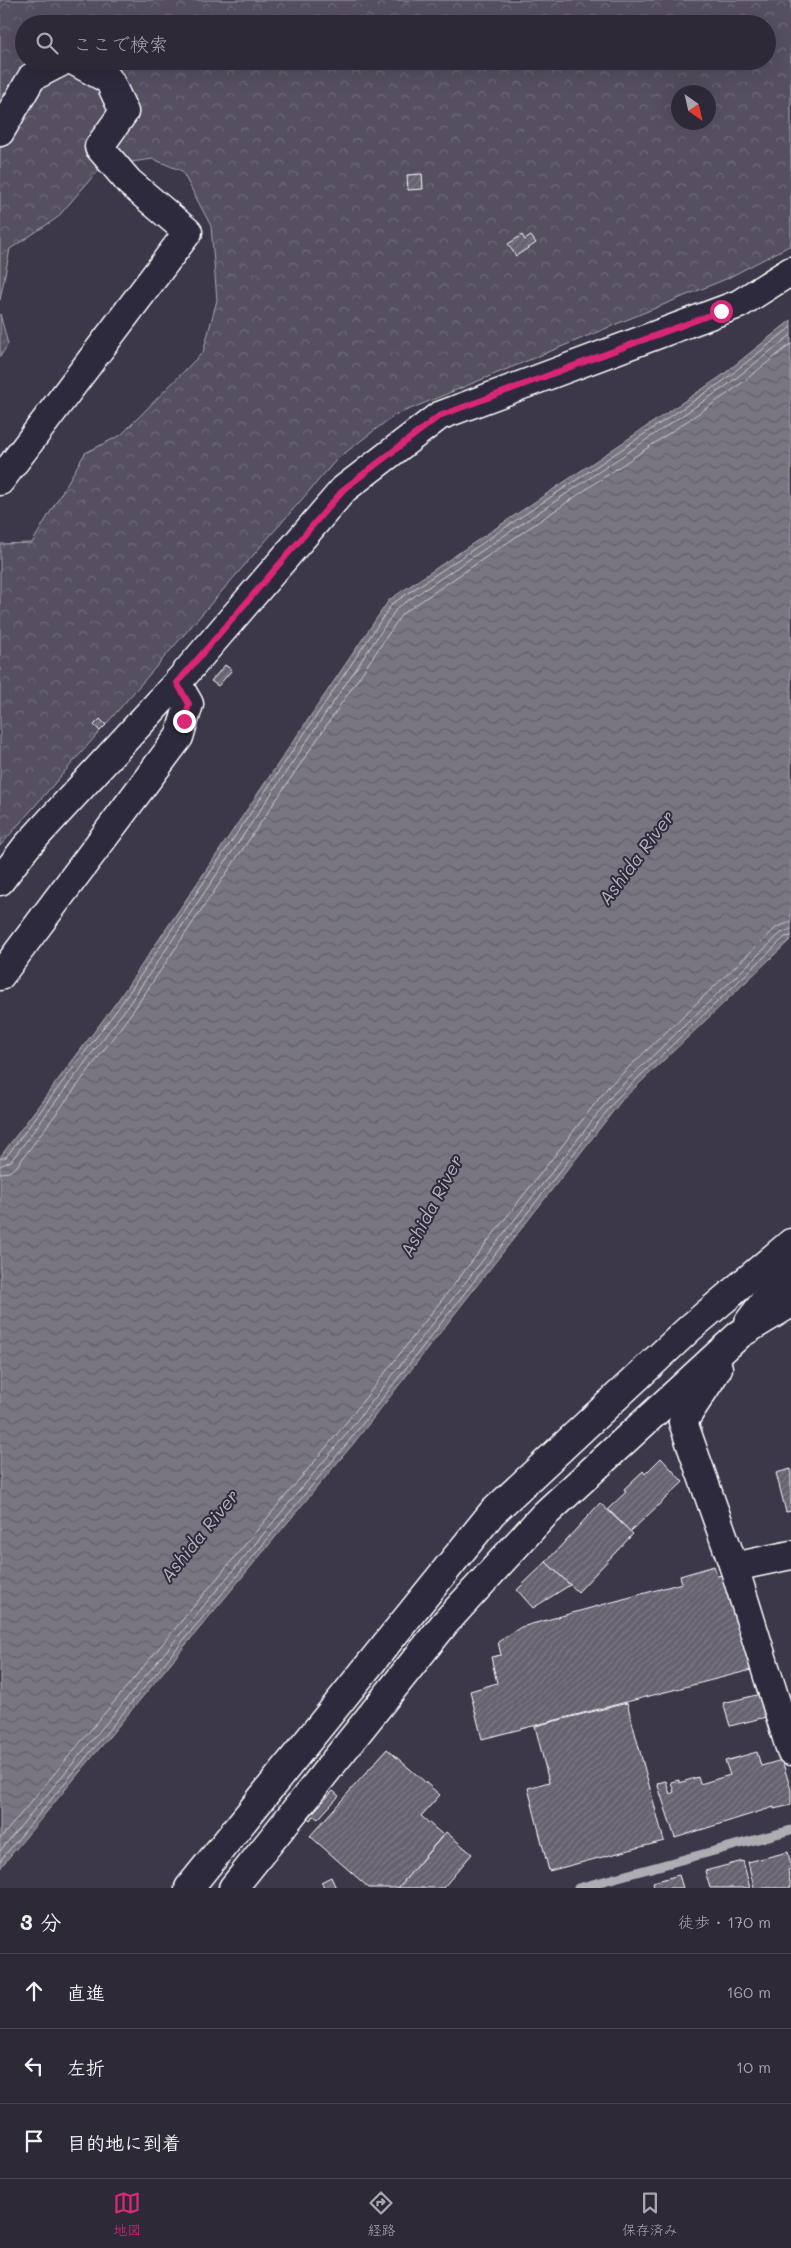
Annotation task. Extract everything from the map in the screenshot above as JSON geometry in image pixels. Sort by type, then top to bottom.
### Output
[{"type":"street","points":[[0,132],[32,77],[46,70]]},
{"type":"street","points":[[0,481],[188,232],[129,182],[99,147],[124,112],[109,80],[91,70]]},
{"type":"street","points":[[0,881],[26,847],[177,683],[344,489],[439,416],[739,304],[791,271]]},
{"type":"street","points":[[0,976],[180,737],[189,704],[177,683]]},
{"type":"street","points":[[189,1888],[492,1513],[690,1328],[791,1243]]},
{"type":"street","points":[[791,1266],[740,1334],[683,1422],[734,1567],[791,1751]]},
{"type":"street","points":[[233,1888],[445,1623],[544,1515],[740,1334],[791,1303]]},
{"type":"street","points":[[734,1567],[791,1554]]},
{"type":"green space","points":[[0,0],[791,0],[791,245],[726,279],[393,416],[337,459],[0,846],[0,544],[32,543],[85,453],[121,435],[203,352],[217,300],[211,226],[182,171],[153,159],[102,166],[57,218],[10,249],[0,300],[0,151],[15,98],[0,100]]},
{"type":"green space","points":[[0,314],[8,344],[0,357]]},
{"type":"water","name":"Ashida River","points":[[791,320],[791,939],[622,1100],[353,1444],[0,1868],[0,1157],[118,1000],[389,600],[720,377]]},
{"type":"building","points":[[422,174],[423,189],[408,190],[407,175]]},
{"type":"building","points":[[522,235],[525,240],[531,236],[536,243],[516,256],[508,244]]},
{"type":"building","points":[[225,665],[232,670],[218,686],[211,681]]},
{"type":"building","points":[[100,719],[106,725],[100,731],[94,725]]},
{"type":"building","points":[[661,1458],[683,1482],[630,1532],[608,1509],[626,1492],[624,1489],[643,1471],[645,1474]]},
{"type":"building","points":[[791,1469],[791,1511],[786,1512],[776,1473]]},
{"type":"building","points":[[600,1503],[633,1534],[578,1592],[546,1562]]},
{"type":"building","points":[[546,1562],[570,1585],[533,1608],[517,1590]]},
{"type":"building","points":[[714,1566],[717,1576],[724,1575],[751,1670],[482,1739],[470,1691],[497,1683],[491,1657],[501,1655],[498,1642],[521,1627],[682,1583],[680,1576]]},
{"type":"building","points":[[761,1694],[766,1717],[730,1726],[723,1703]]},
{"type":"building","points":[[627,1703],[664,1841],[549,1871],[528,1788],[549,1782],[535,1726]]},
{"type":"building","points":[[387,1749],[440,1795],[421,1816],[443,1835],[398,1888],[369,1888],[310,1836]]},
{"type":"building","points":[[757,1752],[761,1766],[782,1760],[791,1790],[791,1805],[774,1809],[774,1807],[675,1838],[657,1783],[666,1781],[670,1794],[674,1792],[671,1782],[679,1780],[679,1783],[698,1777],[700,1784],[730,1775],[725,1761]]},
{"type":"building","points":[[333,1791],[339,1796],[318,1819],[314,1816],[310,1820],[308,1818]]},
{"type":"building","points":[[446,1832],[472,1854],[443,1888],[398,1888]]},
{"type":"building","points":[[788,1852],[791,1866],[791,1869],[788,1870],[791,1888],[754,1888],[748,1862]]},
{"type":"building","points":[[743,1861],[750,1888],[710,1888],[705,1871]]},
{"type":"building","points":[[679,1875],[683,1888],[654,1888],[653,1882]]},
{"type":"building","points":[[331,1877],[336,1888],[325,1888],[321,1882]]},
{"type":"waterway","points":[[578,1888],[791,1830]]},
{"type":"route","points":[[184,721],[189,704],[177,683],[344,489],[439,416],[721,311]]}]
